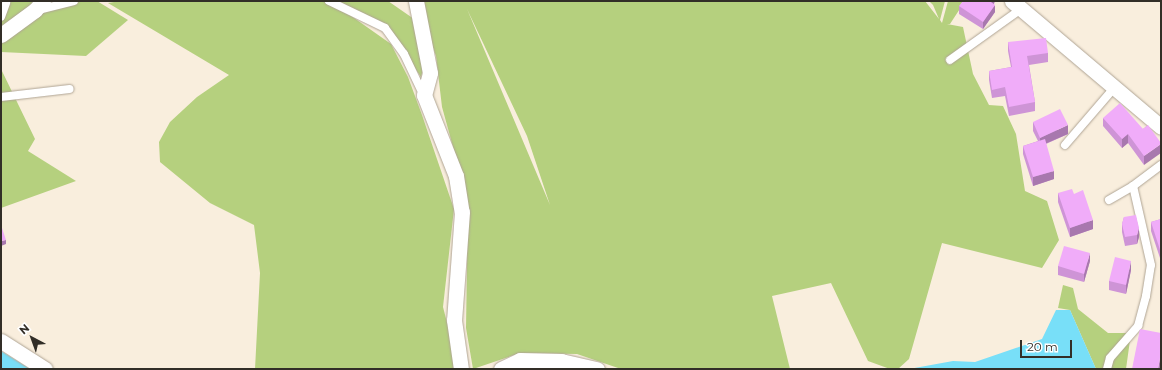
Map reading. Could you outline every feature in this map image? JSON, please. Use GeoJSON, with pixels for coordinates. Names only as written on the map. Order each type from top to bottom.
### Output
{"type":"FeatureCollection","features":[{"type":"Feature","properties":{"kind":"street"},"geometry":{"type":"LineString","coordinates":[[416,1],[430,73],[424,96],[456,176],[462,212],[454,320],[461,369]]}},
{"type":"Feature","properties":{"kind":"street"},"geometry":{"type":"LineString","coordinates":[[1016,5],[1161,127]]}},
{"type":"Feature","properties":{"kind":"street"},"geometry":{"type":"LineString","coordinates":[[1,35],[39,6]]}},
{"type":"Feature","properties":{"kind":"street"},"geometry":{"type":"LineString","coordinates":[[1,341],[45,369]]}},
{"type":"Feature","properties":{"kind":"street"},"geometry":{"type":"LineString","coordinates":[[501,369],[520,360],[561,361],[597,369]]}},
{"type":"Feature","properties":{"kind":"lane"},"geometry":{"type":"LineString","coordinates":[[39,6],[74,1]]}},
{"type":"Feature","properties":{"kind":"lane"},"geometry":{"type":"LineString","coordinates":[[329,1],[385,28],[404,54],[424,96]]}},
{"type":"Feature","properties":{"kind":"lane"},"geometry":{"type":"LineString","coordinates":[[1,17],[5,2]]}},
{"type":"Feature","properties":{"kind":"lane"},"geometry":{"type":"LineString","coordinates":[[950,60],[1016,5]]}},
{"type":"Feature","properties":{"kind":"lane"},"geometry":{"type":"LineString","coordinates":[[1065,144],[1114,88]]}},
{"type":"Feature","properties":{"kind":"lane"},"geometry":{"type":"LineString","coordinates":[[1,97],[70,90]]}},
{"type":"Feature","properties":{"kind":"lane"},"geometry":{"type":"LineString","coordinates":[[1109,200],[1133,186],[1161,165]]}},
{"type":"Feature","properties":{"kind":"lane"},"geometry":{"type":"LineString","coordinates":[[1107,369],[1110,358],[1138,326],[1146,296],[1151,265],[1133,186]]}},
{"type":"Feature","properties":{"kind":"green space"},"geometry":{"type":"Polygon","coordinates":[[[1,1],[97,1],[128,20],[86,56],[1,52],[1,1]]]}},
{"type":"Feature","properties":{"kind":"green space"},"geometry":{"type":"Polygon","coordinates":[[[120,1],[330,1],[391,44],[408,77],[454,209],[443,307],[459,369],[255,369],[260,273],[254,225],[210,203],[160,162],[159,142],[170,122],[197,97],[229,75],[108,3],[120,1]]]}},
{"type":"Feature","properties":{"kind":"green space"},"geometry":{"type":"Polygon","coordinates":[[[339,1],[388,1],[414,19],[423,69],[421,77],[385,28],[353,11],[339,1]]]}},
{"type":"Feature","properties":{"kind":"green space"},"geometry":{"type":"Polygon","coordinates":[[[416,1],[925,1],[939,19],[933,5],[929,1],[945,1],[940,20],[942,23],[948,1],[965,1],[950,24],[947,24],[963,27],[973,74],[989,105],[1003,106],[1016,134],[1025,191],[1047,201],[1059,240],[1042,268],[942,243],[909,359],[898,369],[890,369],[868,361],[831,283],[772,296],[790,369],[621,369],[577,354],[520,353],[473,369],[466,328],[468,201],[442,107],[436,56],[416,1]],[[467,9],[550,205],[527,136],[467,9]]]}},
{"type":"Feature","properties":{"kind":"green space"},"geometry":{"type":"Polygon","coordinates":[[[1,69],[35,139],[28,151],[76,181],[1,208],[1,69]]]}},
{"type":"Feature","properties":{"kind":"green space"},"geometry":{"type":"Polygon","coordinates":[[[1063,285],[1073,288],[1078,309],[1108,333],[1131,333],[1126,369],[1096,369],[1070,310],[1058,308],[1063,285]]]}},
{"type":"Feature","properties":{"kind":"water"},"geometry":{"type":"Polygon","coordinates":[[[1056,310],[1070,310],[1096,369],[909,369],[953,361],[975,362],[1042,339],[1056,310]]]}},
{"type":"Feature","properties":{"kind":"water"},"geometry":{"type":"Polygon","coordinates":[[[1,351],[30,369],[1,369],[1,351]]]}},
{"type":"Feature","properties":{"kind":"building"},"geometry":{"type":"Polygon","coordinates":[[[963,1],[991,1],[995,5],[983,22],[959,6],[963,1]]]}},
{"type":"Feature","properties":{"kind":"building"},"geometry":{"type":"Polygon","coordinates":[[[1046,38],[1048,53],[1027,56],[1035,102],[1009,107],[1005,87],[992,90],[989,71],[1012,67],[1008,42],[1046,38]]]}},
{"type":"Feature","properties":{"kind":"building"},"geometry":{"type":"Polygon","coordinates":[[[1120,103],[1143,129],[1148,125],[1161,143],[1144,156],[1128,134],[1122,139],[1103,118],[1120,103]]]}},
{"type":"Feature","properties":{"kind":"building"},"geometry":{"type":"Polygon","coordinates":[[[1060,109],[1068,125],[1040,138],[1033,122],[1060,109]]]}},
{"type":"Feature","properties":{"kind":"building"},"geometry":{"type":"Polygon","coordinates":[[[1045,139],[1054,171],[1033,177],[1023,146],[1045,139]]]}},
{"type":"Feature","properties":{"kind":"building"},"geometry":{"type":"Polygon","coordinates":[[[1072,189],[1074,194],[1083,190],[1093,220],[1070,228],[1058,193],[1072,189]]]}},
{"type":"Feature","properties":{"kind":"building"},"geometry":{"type":"Polygon","coordinates":[[[1136,215],[1139,228],[1137,235],[1125,237],[1122,224],[1124,217],[1136,215]]]}},
{"type":"Feature","properties":{"kind":"building"},"geometry":{"type":"Polygon","coordinates":[[[1161,219],[1161,253],[1151,222],[1161,219]]]}},
{"type":"Feature","properties":{"kind":"building"},"geometry":{"type":"Polygon","coordinates":[[[1,225],[6,240],[1,241],[1,225]]]}},
{"type":"Feature","properties":{"kind":"building"},"geometry":{"type":"Polygon","coordinates":[[[1064,246],[1090,253],[1084,274],[1058,266],[1064,246]]]}},
{"type":"Feature","properties":{"kind":"building"},"geometry":{"type":"Polygon","coordinates":[[[1115,257],[1131,261],[1126,285],[1109,281],[1115,257]]]}},
{"type":"Feature","properties":{"kind":"building"},"geometry":{"type":"Polygon","coordinates":[[[1140,329],[1161,333],[1161,353],[1158,369],[1132,369],[1140,329]]]}}]}
